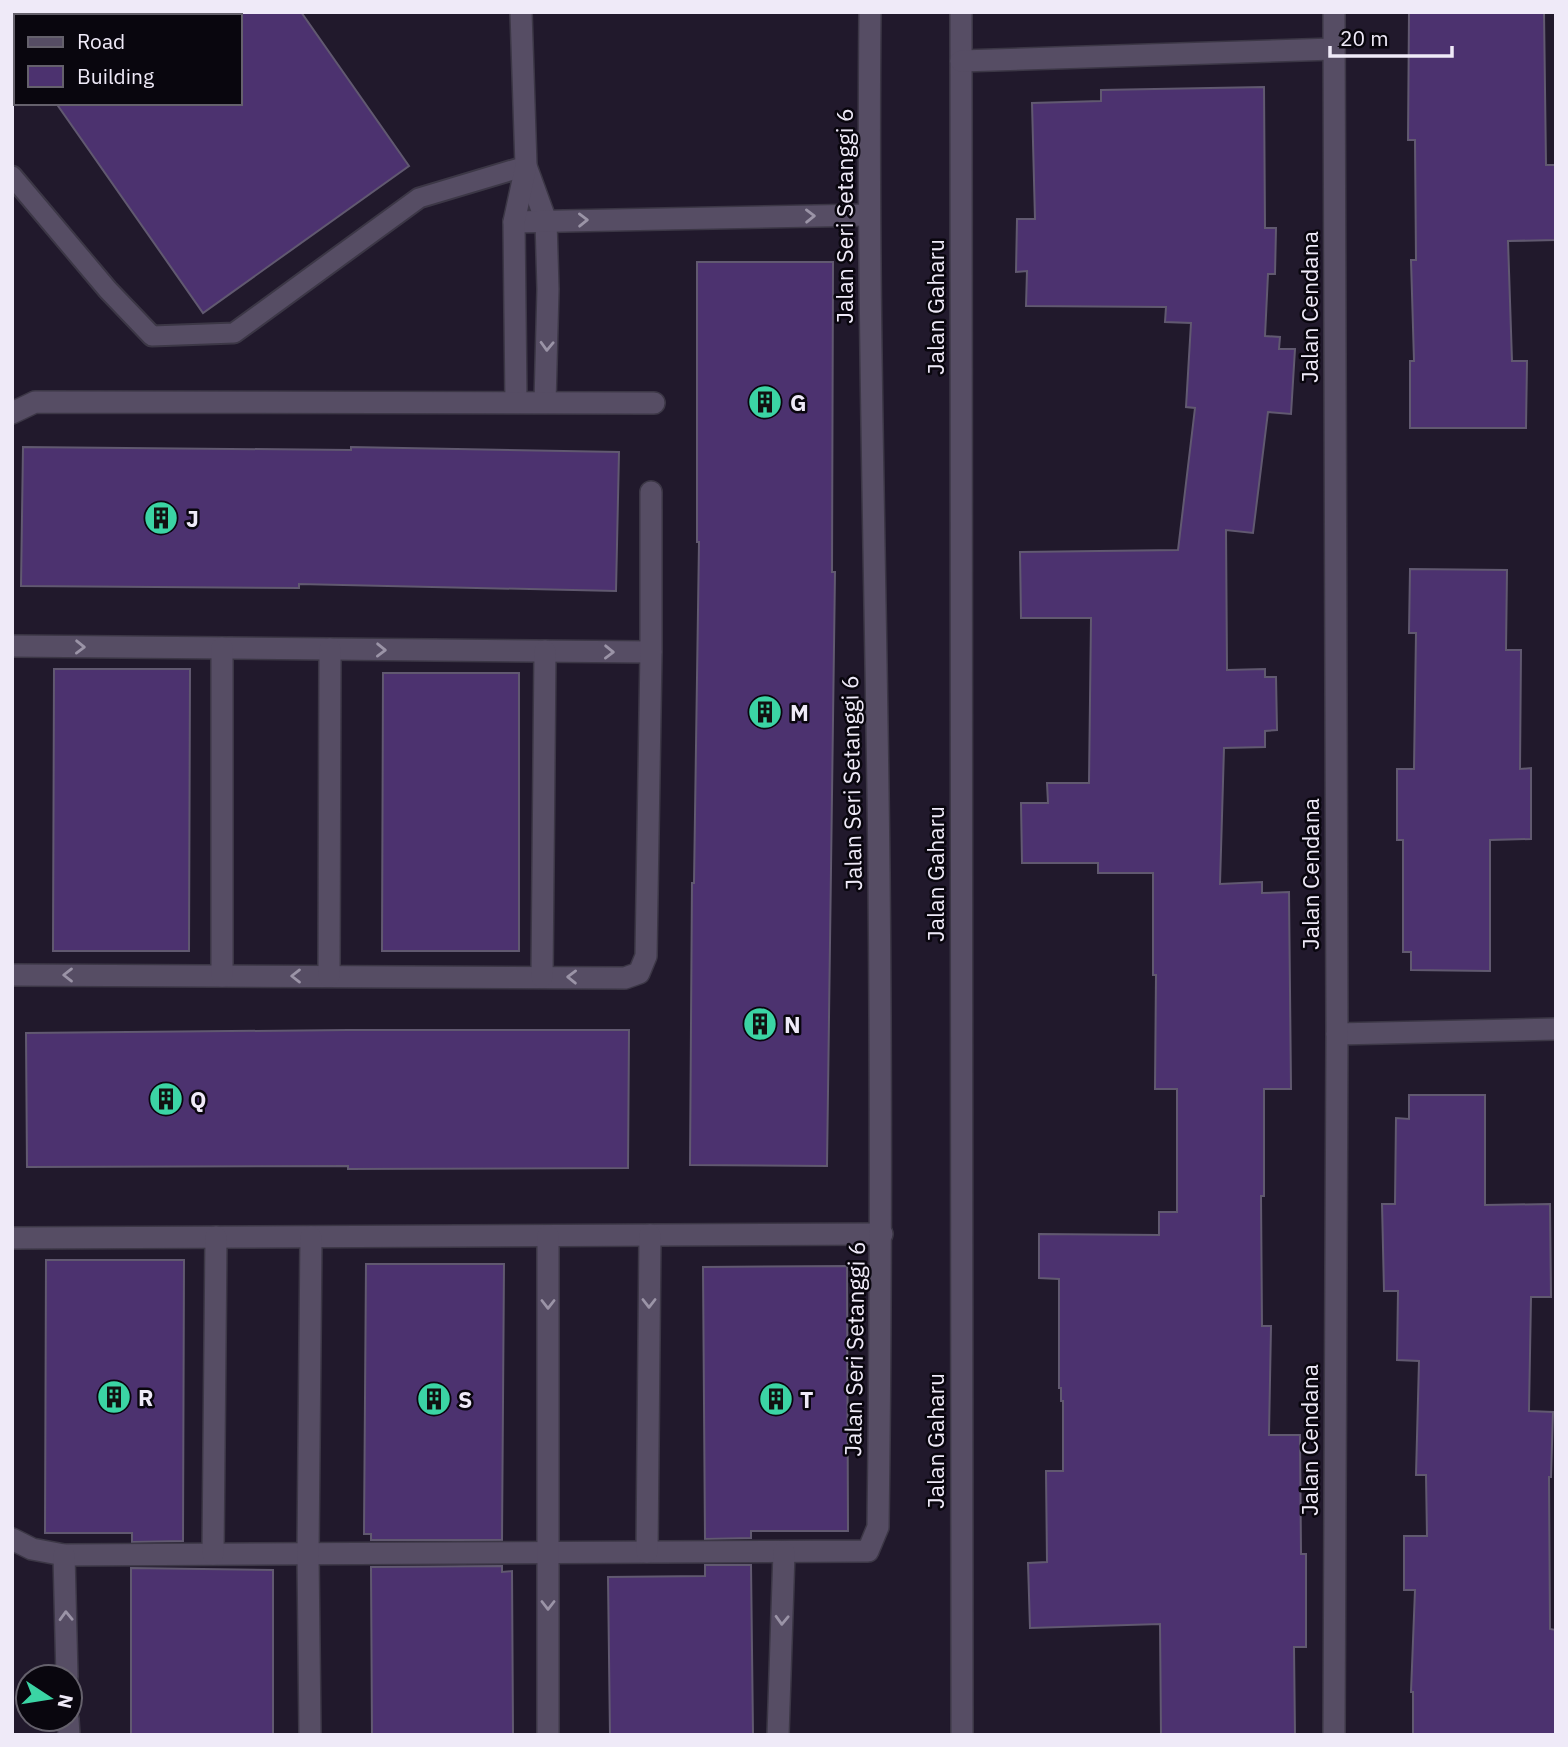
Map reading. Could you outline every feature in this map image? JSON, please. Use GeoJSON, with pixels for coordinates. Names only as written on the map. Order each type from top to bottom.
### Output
{"type":"FeatureCollection","features":[{"type":"Feature","properties":{"kind":"street"},"geometry":{"type":"LineString","coordinates":[[516,402],[514,222],[526,166],[521,12]]}},
{"type":"Feature","properties":{"kind":"street","name":"Jalan Seri Setanggi 6"},"geometry":{"type":"LineString","coordinates":[[785,1552],[868,1551],[878,1527],[882,1234],[868,215],[870,12]]}},
{"type":"Feature","properties":{"kind":"street","name":"Jalan Gaharu"},"geometry":{"type":"LineString","coordinates":[[961,12],[962,1735]]}},
{"type":"Feature","properties":{"kind":"street","name":"Jalan Cendana"},"geometry":{"type":"LineString","coordinates":[[1334,1735],[1337,1034],[1335,12]]}},
{"type":"Feature","properties":{"kind":"street"},"geometry":{"type":"LineString","coordinates":[[961,61],[1334,49]]}},
{"type":"Feature","properties":{"kind":"street"},"geometry":{"type":"LineString","coordinates":[[526,166],[546,221],[548,289],[545,402]]}},
{"type":"Feature","properties":{"kind":"street"},"geometry":{"type":"LineString","coordinates":[[514,222],[868,215]]}},
{"type":"Feature","properties":{"kind":"street"},"geometry":{"type":"LineString","coordinates":[[12,413],[35,402],[654,403]]}},
{"type":"Feature","properties":{"kind":"street"},"geometry":{"type":"LineString","coordinates":[[12,975],[625,978],[639,973],[646,956],[651,652],[650,492]]}},
{"type":"Feature","properties":{"kind":"street"},"geometry":{"type":"LineString","coordinates":[[12,646],[651,652]]}},
{"type":"Feature","properties":{"kind":"street"},"geometry":{"type":"LineString","coordinates":[[222,648],[222,976]]}},
{"type":"Feature","properties":{"kind":"street"},"geometry":{"type":"LineString","coordinates":[[329,976],[330,649]]}},
{"type":"Feature","properties":{"kind":"street"},"geometry":{"type":"LineString","coordinates":[[542,977],[545,651]]}},
{"type":"Feature","properties":{"kind":"street"},"geometry":{"type":"LineString","coordinates":[[1337,1034],[1556,1029]]}},
{"type":"Feature","properties":{"kind":"street"},"geometry":{"type":"LineString","coordinates":[[647,1552],[650,1234]]}},
{"type":"Feature","properties":{"kind":"street"},"geometry":{"type":"LineString","coordinates":[[12,1238],[882,1234]]}},
{"type":"Feature","properties":{"kind":"street"},"geometry":{"type":"LineString","coordinates":[[548,1236],[548,1735]]}},
{"type":"Feature","properties":{"kind":"street"},"geometry":{"type":"LineString","coordinates":[[213,1554],[216,1237]]}},
{"type":"Feature","properties":{"kind":"street"},"geometry":{"type":"LineString","coordinates":[[310,1735],[308,1554],[311,1237]]}},
{"type":"Feature","properties":{"kind":"street"},"geometry":{"type":"LineString","coordinates":[[12,1539],[32,1549],[64,1555],[785,1552],[778,1735]]}},
{"type":"Feature","properties":{"kind":"street"},"geometry":{"type":"LineString","coordinates":[[64,1555],[67,1663]]}},
{"type":"Feature","properties":{"kind":"lane"},"geometry":{"type":"LineString","coordinates":[[12,176],[108,290],[152,336],[234,333],[419,198],[526,166]]}},
{"type":"Feature","properties":{"kind":"building"},"geometry":{"type":"Polygon","coordinates":[[[301,12],[409,166],[203,313],[57,105],[242,105],[240,14],[301,12]]]}},
{"type":"Feature","properties":{"kind":"building"},"geometry":{"type":"Polygon","coordinates":[[[1409,12],[1544,12],[1546,165],[1556,165],[1556,240],[1508,241],[1512,361],[1527,361],[1526,428],[1410,428],[1410,361],[1414,361],[1411,260],[1416,260],[1415,140],[1408,140],[1409,12]]]}},
{"type":"Feature","properties":{"kind":"building"},"geometry":{"type":"Polygon","coordinates":[[[1264,87],[1265,228],[1276,228],[1275,274],[1268,274],[1265,336],[1280,337],[1279,349],[1295,349],[1291,414],[1268,412],[1253,533],[1226,530],[1227,670],[1265,669],[1265,677],[1276,677],[1277,730],[1265,731],[1265,747],[1224,748],[1220,884],[1262,882],[1262,893],[1289,892],[1291,1089],[1264,1089],[1262,1326],[1271,1326],[1269,1435],[1300,1435],[1301,1554],[1306,1554],[1306,1647],[1294,1647],[1295,1735],[1161,1735],[1160,1624],[1030,1628],[1028,1563],[1047,1562],[1046,1471],[1063,1471],[1063,1401],[1059,1388],[1059,1279],[1039,1278],[1039,1234],[1159,1235],[1159,1212],[1177,1212],[1177,1089],[1155,1089],[1153,873],[1098,873],[1098,863],[1022,863],[1021,803],[1048,803],[1047,783],[1089,783],[1091,618],[1021,618],[1020,552],[1178,550],[1195,408],[1186,407],[1191,323],[1165,322],[1166,307],[1026,306],[1027,271],[1016,272],[1017,219],[1035,219],[1032,103],[1101,101],[1101,90],[1264,87]]]}},
{"type":"Feature","properties":{"kind":"building"},"geometry":{"type":"Polygon","coordinates":[[[697,262],[833,262],[832,572],[835,572],[827,1166],[690,1165],[699,542],[697,262]]]}},
{"type":"Feature","properties":{"kind":"building"},"geometry":{"type":"Polygon","coordinates":[[[23,447],[351,450],[351,447],[619,452],[616,591],[299,584],[299,588],[21,586],[23,447]]]}},
{"type":"Feature","properties":{"kind":"building"},"geometry":{"type":"Polygon","coordinates":[[[1410,569],[1507,570],[1506,650],[1521,650],[1520,769],[1531,768],[1531,839],[1490,840],[1490,971],[1411,970],[1411,952],[1403,952],[1403,840],[1397,840],[1397,769],[1414,769],[1416,633],[1409,633],[1410,569]]]}},
{"type":"Feature","properties":{"kind":"building"},"geometry":{"type":"Polygon","coordinates":[[[54,669],[190,669],[189,951],[53,951],[54,669]]]}},
{"type":"Feature","properties":{"kind":"building"},"geometry":{"type":"Polygon","coordinates":[[[383,673],[519,673],[519,951],[382,951],[383,673]]]}},
{"type":"Feature","properties":{"kind":"building"},"geometry":{"type":"Polygon","coordinates":[[[629,1030],[628,1168],[27,1167],[26,1033],[629,1030]]]}},
{"type":"Feature","properties":{"kind":"building"},"geometry":{"type":"Polygon","coordinates":[[[1409,1095],[1485,1095],[1485,1205],[1550,1204],[1551,1297],[1531,1297],[1529,1411],[1553,1412],[1549,1477],[1550,1629],[1556,1630],[1555,1735],[1413,1735],[1411,1692],[1415,1590],[1404,1590],[1404,1536],[1427,1536],[1426,1475],[1416,1475],[1419,1361],[1397,1360],[1398,1291],[1384,1291],[1382,1204],[1395,1204],[1396,1118],[1409,1119],[1409,1095]]]}},
{"type":"Feature","properties":{"kind":"building","name":"R"},"geometry":{"type":"Polygon","coordinates":[[[46,1260],[184,1260],[183,1541],[132,1542],[132,1533],[45,1533],[46,1260]]]}},
{"type":"Feature","properties":{"kind":"building","name":"S"},"geometry":{"type":"Polygon","coordinates":[[[366,1264],[504,1264],[502,1540],[371,1540],[371,1534],[364,1534],[366,1264]]]}},
{"type":"Feature","properties":{"kind":"building","name":"T"},"geometry":{"type":"Polygon","coordinates":[[[847,1266],[848,1531],[751,1531],[751,1538],[705,1539],[703,1267],[847,1266]]]}},
{"type":"Feature","properties":{"kind":"building"},"geometry":{"type":"Polygon","coordinates":[[[705,1565],[751,1565],[753,1735],[610,1735],[608,1577],[705,1576],[705,1565]]]}},
{"type":"Feature","properties":{"kind":"building"},"geometry":{"type":"Polygon","coordinates":[[[502,1566],[502,1572],[512,1571],[513,1735],[372,1735],[371,1567],[502,1566]]]}},
{"type":"Feature","properties":{"kind":"building"},"geometry":{"type":"Polygon","coordinates":[[[131,1568],[273,1570],[273,1735],[131,1735],[131,1568]]]}},
{"type":"Feature","properties":{"kind":"place","name":"G"},"geometry":{"type":"Point","coordinates":[765,402]}},
{"type":"Feature","properties":{"kind":"place","name":"J"},"geometry":{"type":"Point","coordinates":[161,518]}},
{"type":"Feature","properties":{"kind":"place","name":"M"},"geometry":{"type":"Point","coordinates":[765,712]}},
{"type":"Feature","properties":{"kind":"place","name":"N"},"geometry":{"type":"Point","coordinates":[760,1024]}},
{"type":"Feature","properties":{"kind":"place","name":"Q"},"geometry":{"type":"Point","coordinates":[166,1099]}},
{"type":"Feature","properties":{"kind":"place","name":"R"},"geometry":{"type":"Point","coordinates":[114,1397]}},
{"type":"Feature","properties":{"kind":"place","name":"S"},"geometry":{"type":"Point","coordinates":[434,1399]}},
{"type":"Feature","properties":{"kind":"place","name":"T"},"geometry":{"type":"Point","coordinates":[776,1399]}}]}
